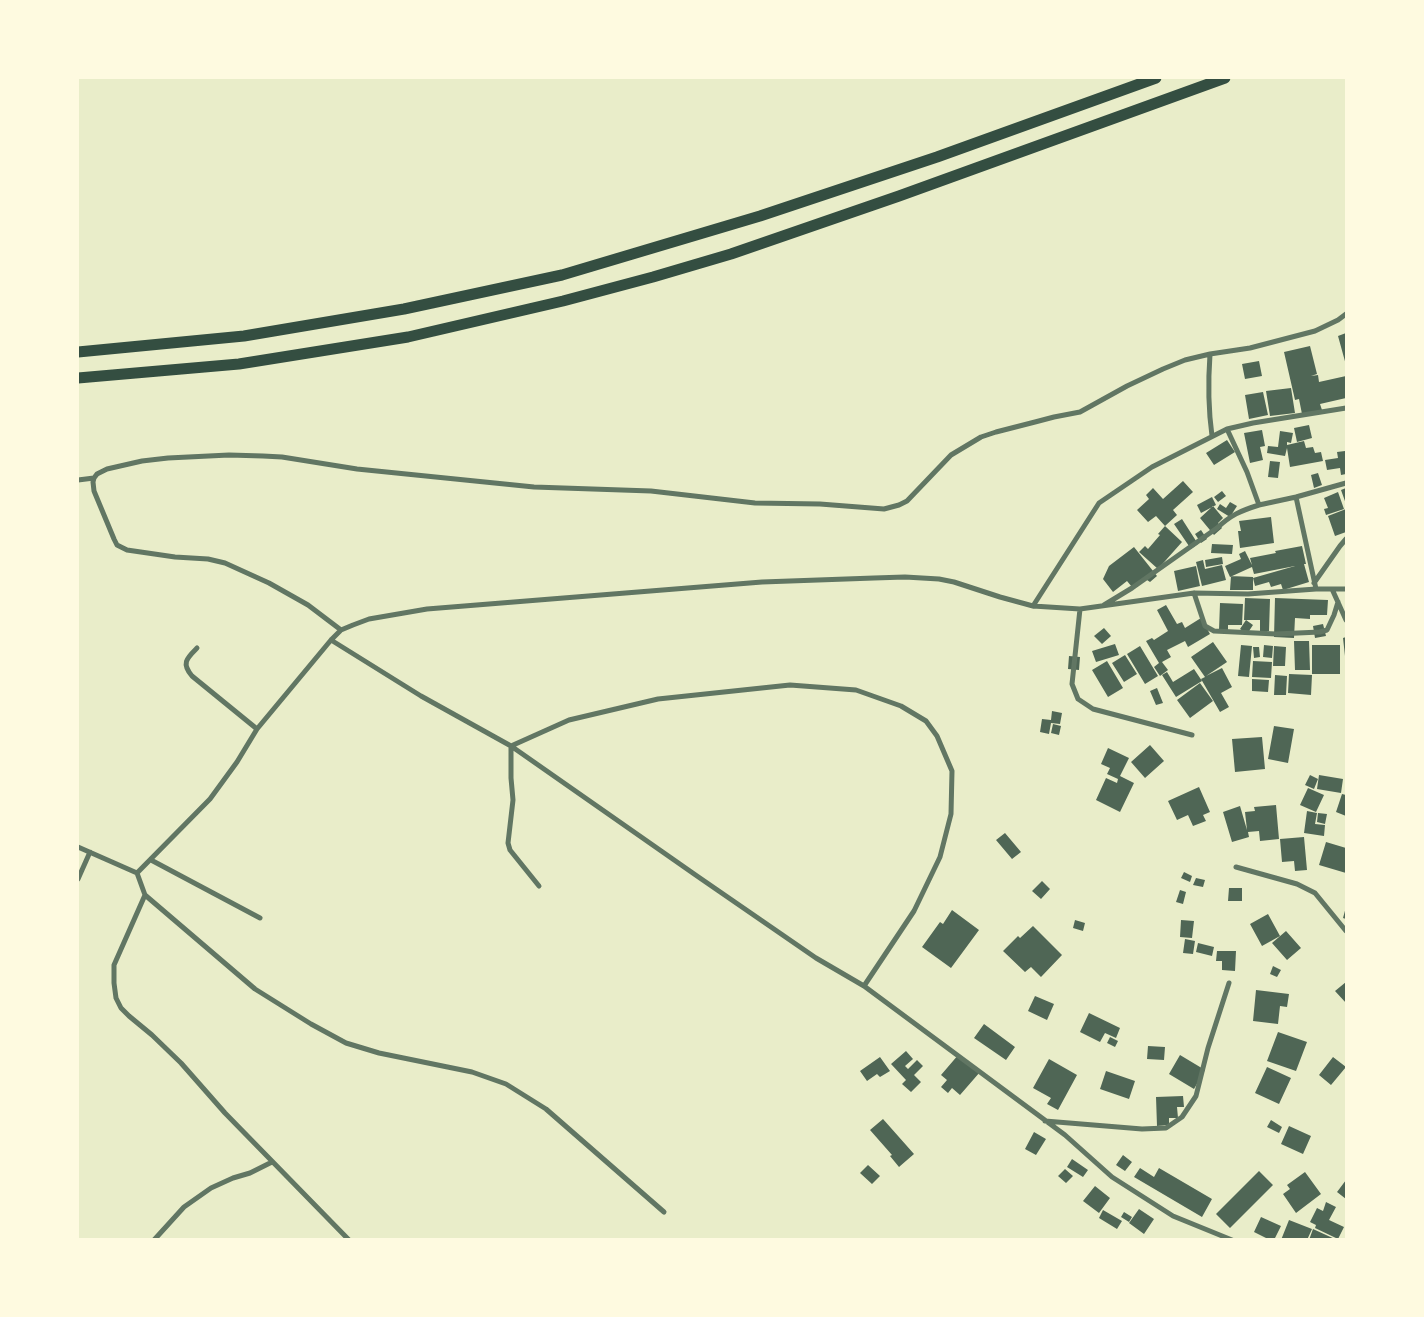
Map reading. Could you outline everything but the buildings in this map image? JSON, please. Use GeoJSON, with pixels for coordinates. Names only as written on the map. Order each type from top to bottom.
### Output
{"type":"FeatureCollection","features":[{"type":"Feature","properties":{"kind":"highway"},"geometry":{"type":"LineString","coordinates":[[78,352],[244,336],[404,309],[562,275],[760,216],[974,144],[1156,78]]}},
{"type":"Feature","properties":{"kind":"highway"},"geometry":{"type":"LineString","coordinates":[[78,378],[239,364],[408,337],[563,301],[731,254],[1225,78]]}},
{"type":"Feature","properties":{"kind":"street"},"geometry":{"type":"LineString","coordinates":[[342,630],[308,605],[269,583],[225,562],[127,550],[117,545],[94,491],[92,482],[94,478],[107,469],[142,461],[229,455],[263,456],[282,457],[357,469],[534,487],[650,491],[755,503],[820,504],[884,509],[906,502],[951,455],[981,437],[1054,417],[1080,412],[1127,386],[1185,360],[1250,348],[1315,332],[1346,314]]}},
{"type":"Feature","properties":{"kind":"street"},"geometry":{"type":"LineString","coordinates":[[1210,354],[1208,394],[1212,436]]}},
{"type":"Feature","properties":{"kind":"street"},"geometry":{"type":"LineString","coordinates":[[1033,606],[1099,503],[1152,467],[1227,429],[1346,408]]}},
{"type":"Feature","properties":{"kind":"street"},"geometry":{"type":"LineString","coordinates":[[1227,429],[1247,472],[1259,505]]}},
{"type":"Feature","properties":{"kind":"street"},"geometry":{"type":"LineString","coordinates":[[78,480],[94,478]]}},
{"type":"Feature","properties":{"kind":"street"},"geometry":{"type":"LineString","coordinates":[[1102,606],[1132,588],[1217,528],[1229,517],[1259,505],[1346,483]]}},
{"type":"Feature","properties":{"kind":"street"},"geometry":{"type":"LineString","coordinates":[[1296,497],[1315,586]]}},
{"type":"Feature","properties":{"kind":"street"},"geometry":{"type":"LineString","coordinates":[[1315,586],[1346,539]]}},
{"type":"Feature","properties":{"kind":"street"},"geometry":{"type":"LineString","coordinates":[[137,873],[210,799],[237,762],[257,729],[331,640],[342,630],[369,620],[427,610],[762,582],[905,577],[947,580],[1000,598],[1033,606],[1080,609],[1194,593],[1248,594],[1315,586],[1346,589]]}},
{"type":"Feature","properties":{"kind":"street"},"geometry":{"type":"LineString","coordinates":[[1332,589],[1346,620]]}},
{"type":"Feature","properties":{"kind":"street"},"geometry":{"type":"LineString","coordinates":[[1194,593],[1205,626],[1214,632],[1276,634],[1325,631],[1328,629],[1338,602]]}},
{"type":"Feature","properties":{"kind":"street"},"geometry":{"type":"LineString","coordinates":[[1080,609],[1072,684],[1078,699],[1093,709],[1192,735]]}},
{"type":"Feature","properties":{"kind":"street"},"geometry":{"type":"LineString","coordinates":[[331,640],[421,696],[511,746],[800,947],[864,986],[1064,1135],[1112,1177],[1173,1216],[1232,1240]]}},
{"type":"Feature","properties":{"kind":"street"},"geometry":{"type":"LineString","coordinates":[[197,648],[188,657],[186,665],[192,676],[257,729]]}},
{"type":"Feature","properties":{"kind":"street"},"geometry":{"type":"LineString","coordinates":[[511,746],[569,720],[658,699],[790,685],[856,690],[901,706],[926,721],[937,736],[952,771],[951,814],[940,857],[914,911],[864,986]]}},
{"type":"Feature","properties":{"kind":"street"},"geometry":{"type":"LineString","coordinates":[[511,746],[513,800],[508,843],[510,850],[538,886]]}},
{"type":"Feature","properties":{"kind":"street"},"geometry":{"type":"LineString","coordinates":[[78,847],[137,873],[145,895],[255,989],[311,1024],[346,1043],[379,1053],[472,1072],[506,1084],[546,1110],[664,1212]]}},
{"type":"Feature","properties":{"kind":"street"},"geometry":{"type":"LineString","coordinates":[[78,879],[90,852]]}},
{"type":"Feature","properties":{"kind":"street"},"geometry":{"type":"LineString","coordinates":[[151,860],[260,918]]}},
{"type":"Feature","properties":{"kind":"street"},"geometry":{"type":"LineString","coordinates":[[1236,867],[1296,884],[1315,893],[1346,931]]}},
{"type":"Feature","properties":{"kind":"street"},"geometry":{"type":"LineString","coordinates":[[145,895],[114,966],[116,998],[121,1008],[181,1062],[225,1113],[349,1240]]}},
{"type":"Feature","properties":{"kind":"street"},"geometry":{"type":"LineString","coordinates":[[1045,1121],[1142,1129],[1166,1128],[1182,1117],[1196,1096],[1208,1048],[1229,983]]}},
{"type":"Feature","properties":{"kind":"street"},"geometry":{"type":"LineString","coordinates":[[154,1240],[184,1207],[211,1188],[272,1162]]}}]}
